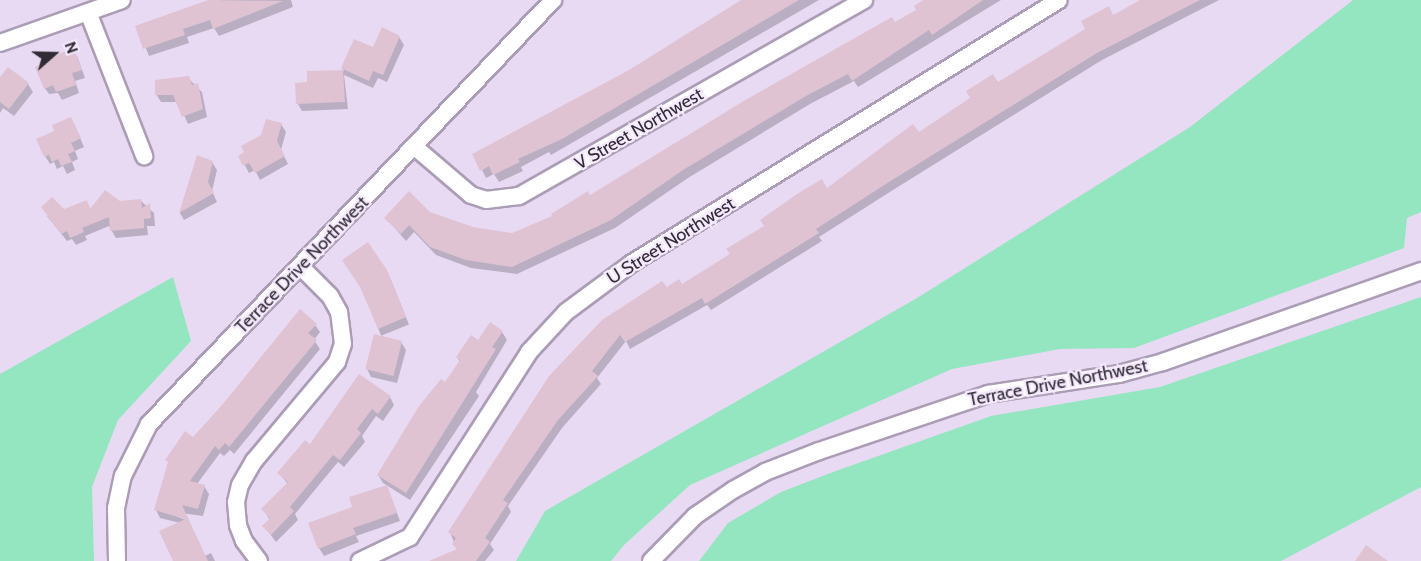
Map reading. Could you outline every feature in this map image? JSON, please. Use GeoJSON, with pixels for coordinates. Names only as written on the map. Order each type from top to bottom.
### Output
{"type":"FeatureCollection","features":[{"type":"Feature","properties":{"kind":"street"},"geometry":{"type":"LineString","coordinates":[[0,44],[122,0]]}},
{"type":"Feature","properties":{"kind":"street","name":"Terrace Drive Northwest"},"geometry":{"type":"LineString","coordinates":[[117,561],[116,508],[123,476],[149,424],[416,148],[553,0]]}},
{"type":"Feature","properties":{"kind":"street","name":"V Street Northwest"},"geometry":{"type":"LineString","coordinates":[[416,148],[471,195],[486,200],[519,196],[864,0]]}},
{"type":"Feature","properties":{"kind":"street","name":"U Street Northwest"},"geometry":{"type":"LineString","coordinates":[[360,561],[410,537],[529,352],[574,306],[632,263],[1059,0]]}},
{"type":"Feature","properties":{"kind":"street"},"geometry":{"type":"LineString","coordinates":[[88,12],[144,156]]}},
{"type":"Feature","properties":{"kind":"street"},"geometry":{"type":"LineString","coordinates":[[259,561],[244,541],[238,525],[236,502],[240,485],[254,461],[337,362],[343,344],[339,312],[330,296],[301,267]]}},
{"type":"Feature","properties":{"kind":"street","name":"Terrace Drive Northwest"},"geometry":{"type":"LineString","coordinates":[[651,561],[695,516],[733,489],[808,456],[988,393],[1119,374],[1163,362],[1421,271]]}},
{"type":"Feature","properties":{"kind":"green space"},"geometry":{"type":"Polygon","coordinates":[[[1353,0],[1421,0],[1421,212],[1407,218],[1404,248],[1134,348],[1060,349],[952,369],[690,485],[624,545],[611,561],[516,561],[545,511],[917,298],[1190,127],[1353,0]]]}},
{"type":"Feature","properties":{"kind":"green space"},"geometry":{"type":"Polygon","coordinates":[[[173,277],[191,341],[118,420],[92,487],[94,561],[0,561],[0,374],[173,277]]]}},
{"type":"Feature","properties":{"kind":"green space"},"geometry":{"type":"Polygon","coordinates":[[[1421,297],[1421,487],[1281,561],[699,561],[728,523],[781,492],[833,472],[991,416],[1160,387],[1421,297]]]}},
{"type":"Feature","properties":{"kind":"building"},"geometry":{"type":"Polygon","coordinates":[[[208,0],[283,1],[213,29],[210,20],[183,29],[185,35],[143,49],[135,26],[208,0]]]}},
{"type":"Feature","properties":{"kind":"building"},"geometry":{"type":"Polygon","coordinates":[[[741,0],[799,0],[562,139],[518,159],[520,162],[493,175],[489,166],[480,171],[472,154],[629,70],[741,0]]]}},
{"type":"Feature","properties":{"kind":"building"},"geometry":{"type":"Polygon","coordinates":[[[923,0],[983,0],[932,35],[929,30],[852,81],[848,74],[806,96],[683,170],[611,220],[512,267],[466,260],[430,247],[409,225],[401,234],[384,218],[409,191],[430,212],[473,227],[512,233],[552,216],[551,214],[588,191],[590,195],[747,99],[892,17],[895,22],[916,10],[914,6],[923,0]]]}},
{"type":"Feature","properties":{"kind":"building"},"geometry":{"type":"Polygon","coordinates":[[[1140,0],[1200,0],[1097,53],[889,182],[816,229],[819,233],[705,304],[702,298],[625,342],[620,335],[592,371],[598,376],[558,420],[503,500],[508,503],[485,538],[490,542],[476,561],[429,561],[457,549],[452,544],[456,538],[448,532],[549,376],[602,320],[662,281],[667,287],[679,279],[682,284],[730,254],[726,249],[764,226],[760,220],[800,192],[822,179],[827,188],[913,124],[919,132],[970,98],[966,91],[993,74],[998,82],[1085,29],[1081,21],[1109,6],[1113,15],[1140,0]]]}},
{"type":"Feature","properties":{"kind":"building"},"geometry":{"type":"Polygon","coordinates":[[[382,27],[400,36],[383,75],[373,71],[369,81],[341,68],[354,39],[373,47],[382,27]]]}},
{"type":"Feature","properties":{"kind":"building"},"geometry":{"type":"Polygon","coordinates":[[[73,47],[82,70],[72,73],[76,85],[56,92],[53,85],[44,89],[35,67],[73,47]]]}},
{"type":"Feature","properties":{"kind":"building"},"geometry":{"type":"Polygon","coordinates":[[[8,67],[29,83],[9,109],[0,102],[0,77],[8,67]]]}},
{"type":"Feature","properties":{"kind":"building"},"geometry":{"type":"Polygon","coordinates":[[[343,70],[345,102],[296,104],[295,83],[307,82],[307,71],[343,70]]]}},
{"type":"Feature","properties":{"kind":"building"},"geometry":{"type":"Polygon","coordinates":[[[189,76],[192,85],[198,83],[203,109],[182,117],[173,95],[155,95],[155,80],[189,76]]]}},
{"type":"Feature","properties":{"kind":"building"},"geometry":{"type":"Polygon","coordinates":[[[71,117],[81,138],[71,143],[75,151],[68,154],[72,162],[61,166],[58,159],[52,162],[49,155],[44,157],[36,139],[54,131],[52,125],[71,117]]]}},
{"type":"Feature","properties":{"kind":"building"},"geometry":{"type":"Polygon","coordinates":[[[266,119],[282,123],[277,141],[285,156],[255,173],[249,163],[243,166],[238,156],[244,152],[241,146],[261,135],[266,119]]]}},
{"type":"Feature","properties":{"kind":"building"},"geometry":{"type":"Polygon","coordinates":[[[197,155],[213,161],[208,182],[214,193],[179,213],[197,155]]]}},
{"type":"Feature","properties":{"kind":"building"},"geometry":{"type":"Polygon","coordinates":[[[105,190],[120,201],[141,199],[142,208],[150,203],[151,218],[144,219],[144,228],[110,231],[109,217],[82,228],[84,232],[70,238],[67,231],[61,234],[41,207],[52,197],[64,209],[87,200],[90,209],[105,190]]]}},
{"type":"Feature","properties":{"kind":"building"},"geometry":{"type":"Polygon","coordinates":[[[368,242],[387,270],[406,317],[378,329],[360,287],[342,260],[368,242]]]}},
{"type":"Feature","properties":{"kind":"building"},"geometry":{"type":"Polygon","coordinates":[[[300,309],[317,324],[308,333],[317,340],[229,447],[225,443],[219,450],[215,446],[190,481],[205,485],[198,509],[182,505],[208,561],[173,561],[159,531],[186,519],[154,510],[168,462],[165,460],[185,431],[193,437],[222,405],[300,309]]]}},
{"type":"Feature","properties":{"kind":"building"},"geometry":{"type":"Polygon","coordinates":[[[490,322],[503,331],[492,347],[496,349],[406,493],[377,475],[419,406],[441,379],[445,382],[460,360],[456,357],[471,335],[478,340],[490,322]]]}},
{"type":"Feature","properties":{"kind":"building"},"geometry":{"type":"Polygon","coordinates":[[[374,334],[402,341],[393,376],[365,369],[374,334]]]}},
{"type":"Feature","properties":{"kind":"building"},"geometry":{"type":"Polygon","coordinates":[[[359,374],[391,396],[378,414],[372,409],[357,429],[361,433],[340,460],[333,455],[290,507],[294,511],[271,535],[262,526],[270,518],[261,509],[288,482],[277,473],[305,440],[310,444],[359,374]]]}},
{"type":"Feature","properties":{"kind":"building"},"geometry":{"type":"Polygon","coordinates":[[[387,485],[397,513],[353,528],[356,534],[318,549],[308,523],[352,507],[349,497],[387,485]]]}},
{"type":"Feature","properties":{"kind":"building"},"geometry":{"type":"Polygon","coordinates":[[[1366,545],[1388,561],[1355,561],[1366,545]]]}}]}
